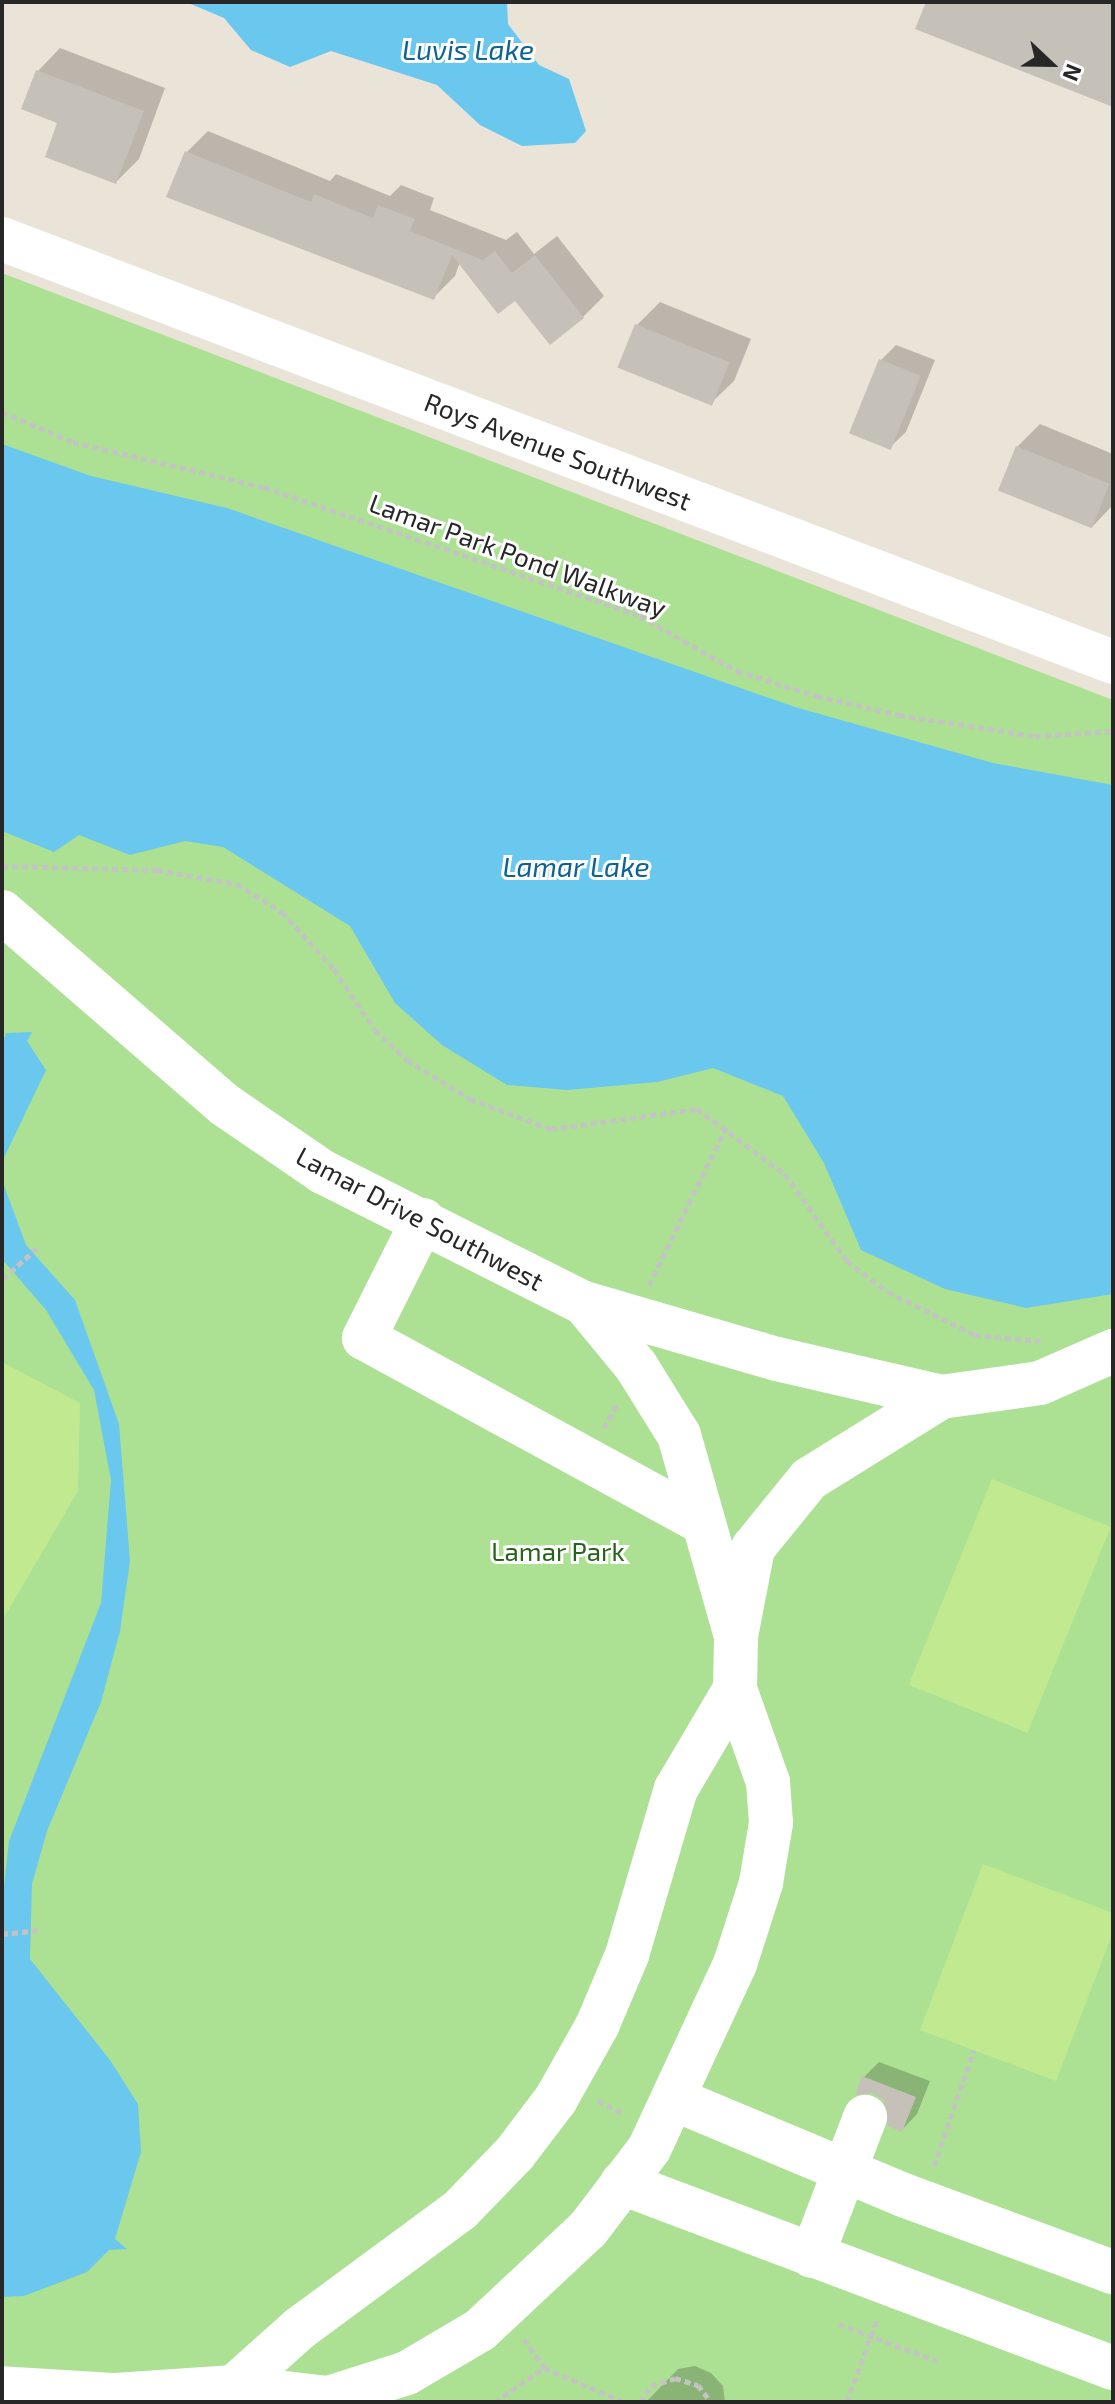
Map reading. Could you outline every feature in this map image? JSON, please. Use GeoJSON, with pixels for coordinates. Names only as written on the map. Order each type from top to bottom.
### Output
{"type":"FeatureCollection","features":[{"type":"Feature","properties":{"kind":"street","name":"Roys Avenue Southwest"},"geometry":{"type":"LineString","coordinates":[[2,239],[1113,662]]}},
{"type":"Feature","properties":{"kind":"street","name":"Lamar Drive Southwest"},"geometry":{"type":"LineString","coordinates":[[2,912],[225,1105],[323,1172],[584,1303],[777,1359],[941,1397],[1040,1383],[1113,1351]]}},
{"type":"Feature","properties":{"kind":"street"},"geometry":{"type":"LineString","coordinates":[[423,1220],[364,1338],[700,1521]]}},
{"type":"Feature","properties":{"kind":"street","name":"Lamar Drive Southwest"},"geometry":{"type":"LineString","coordinates":[[16,2393],[112,2395],[234,2387],[328,2398],[407,2373],[480,2330],[588,2229],[666,2114],[735,1964],[761,1883],[771,1823],[768,1782],[735,1689],[736,1637],[700,1521],[679,1435],[636,1366],[584,1303]]}},
{"type":"Feature","properties":{"kind":"street"},"geometry":{"type":"LineString","coordinates":[[736,1637],[753,1548],[809,1479],[941,1397]]}},
{"type":"Feature","properties":{"kind":"street"},"geometry":{"type":"LineString","coordinates":[[234,2387],[300,2328],[460,2210],[515,2153],[563,2085],[597,2026],[627,1955],[676,1789],[735,1689]]}},
{"type":"Feature","properties":{"kind":"street"},"geometry":{"type":"LineString","coordinates":[[666,2114],[843,2171],[1113,2272]]}},
{"type":"Feature","properties":{"kind":"street"},"geometry":{"type":"LineString","coordinates":[[812,2256],[865,2117]]}},
{"type":"Feature","properties":{"kind":"street"},"geometry":{"type":"LineString","coordinates":[[622,2183],[890,2287],[1113,2368]]}},
{"type":"Feature","properties":{"kind":"path","name":"Lamar Park Pond Walkway"},"geometry":{"type":"LineString","coordinates":[[2,412],[73,442],[264,487],[640,616],[737,671],[817,696],[899,715],[1035,736],[1113,731]]}},
{"type":"Feature","properties":{"kind":"path"},"geometry":{"type":"LineString","coordinates":[[2,866],[157,870],[237,884],[282,912],[334,969],[375,1030],[407,1060],[470,1099],[551,1129],[697,1109],[785,1174],[809,1200],[847,1261],[888,1292],[975,1335],[1056,1343]]}},
{"type":"Feature","properties":{"kind":"path"},"geometry":{"type":"LineString","coordinates":[[3,1279],[39,1246]]}},
{"type":"Feature","properties":{"kind":"path"},"geometry":{"type":"LineString","coordinates":[[2,1934],[41,1930]]}},
{"type":"Feature","properties":{"kind":"path"},"geometry":{"type":"LineString","coordinates":[[922,2202],[974,2050]]}},
{"type":"Feature","properties":{"kind":"path"},"geometry":{"type":"LineString","coordinates":[[563,2085],[666,2114]]}},
{"type":"Feature","properties":{"kind":"path"},"geometry":{"type":"LineString","coordinates":[[847,2402],[890,2287]]}},
{"type":"Feature","properties":{"kind":"path"},"geometry":{"type":"LineString","coordinates":[[839,2324],[937,2361]]}},
{"type":"Feature","properties":{"kind":"path"},"geometry":{"type":"LineString","coordinates":[[495,2402],[544,2368],[624,2402]]}},
{"type":"Feature","properties":{"kind":"path"},"geometry":{"type":"LineString","coordinates":[[640,2402],[651,2386],[675,2378],[698,2385],[711,2402]]}},
{"type":"Feature","properties":{"kind":"green space","name":"Lamar Park"},"geometry":{"type":"Polygon","coordinates":[[[2,273],[1113,700],[1113,2402],[2,2402],[2,273]]]}},
{"type":"Feature","properties":{"kind":"green space"},"geometry":{"type":"Polygon","coordinates":[[[2,1362],[80,1403],[78,1491],[2,1621],[2,1362]]]}},
{"type":"Feature","properties":{"kind":"green space"},"geometry":{"type":"Polygon","coordinates":[[[992,1479],[1111,1527],[1028,1733],[909,1685],[992,1479]]]}},
{"type":"Feature","properties":{"kind":"green space"},"geometry":{"type":"Polygon","coordinates":[[[983,1864],[1113,1913],[1113,1932],[1056,2081],[920,2030],[983,1864]]]}},
{"type":"Feature","properties":{"kind":"water","name":"Luvis Lake"},"geometry":{"type":"Polygon","coordinates":[[[186,2],[507,2],[508,24],[539,65],[569,79],[586,131],[575,143],[522,146],[480,125],[437,85],[331,51],[290,67],[251,50],[224,18],[186,2]]]}},
{"type":"Feature","properties":{"kind":"water","name":"Lamar Lake"},"geometry":{"type":"Polygon","coordinates":[[[2,444],[91,476],[227,508],[795,707],[993,763],[1113,785],[1113,1294],[1026,1308],[945,1289],[861,1250],[824,1163],[783,1096],[713,1068],[657,1082],[567,1090],[507,1085],[442,1045],[395,1003],[350,926],[223,847],[185,841],[130,855],[79,835],[54,852],[2,831],[2,444]]]}},
{"type":"Feature","properties":{"kind":"water"},"geometry":{"type":"Polygon","coordinates":[[[32,1032],[27,1041],[46,1070],[2,1162],[2,1046],[6,1033],[32,1032]]]}},
{"type":"Feature","properties":{"kind":"water"},"geometry":{"type":"Polygon","coordinates":[[[2,1180],[26,1245],[75,1300],[119,1424],[130,1561],[120,1631],[101,1702],[47,1831],[32,1884],[30,1959],[110,2060],[138,2104],[141,2152],[115,2239],[127,2249],[109,2250],[87,2272],[24,2296],[2,2297],[2,1906],[9,1841],[101,1603],[111,1480],[94,1390],[46,1310],[2,1259],[2,1180]]]}},
{"type":"Feature","properties":{"kind":"building"},"geometry":{"type":"Polygon","coordinates":[[[926,2],[1113,2],[1113,107],[915,29],[926,2]]]}},
{"type":"Feature","properties":{"kind":"building"},"geometry":{"type":"Polygon","coordinates":[[[36,70],[144,111],[116,184],[45,157],[57,123],[21,109],[36,70]]]}},
{"type":"Feature","properties":{"kind":"building"},"geometry":{"type":"Polygon","coordinates":[[[185,151],[311,202],[314,194],[373,218],[378,205],[415,219],[410,231],[483,260],[495,251],[512,273],[535,255],[584,318],[550,345],[515,301],[498,314],[452,255],[434,300],[166,197],[185,151]]]}},
{"type":"Feature","properties":{"kind":"building"},"geometry":{"type":"Polygon","coordinates":[[[635,324],[730,362],[712,406],[617,368],[635,324]]]}},
{"type":"Feature","properties":{"kind":"building"},"geometry":{"type":"Polygon","coordinates":[[[879,359],[921,376],[891,450],[849,433],[879,359]]]}},
{"type":"Feature","properties":{"kind":"building"},"geometry":{"type":"Polygon","coordinates":[[[1016,446],[1110,484],[1092,528],[998,491],[1016,446]]]}},
{"type":"Feature","properties":{"kind":"building"},"geometry":{"type":"Polygon","coordinates":[[[862,2076],[916,2097],[902,2132],[888,2126],[884,2101],[873,2093],[855,2095],[862,2076]]]}}]}
